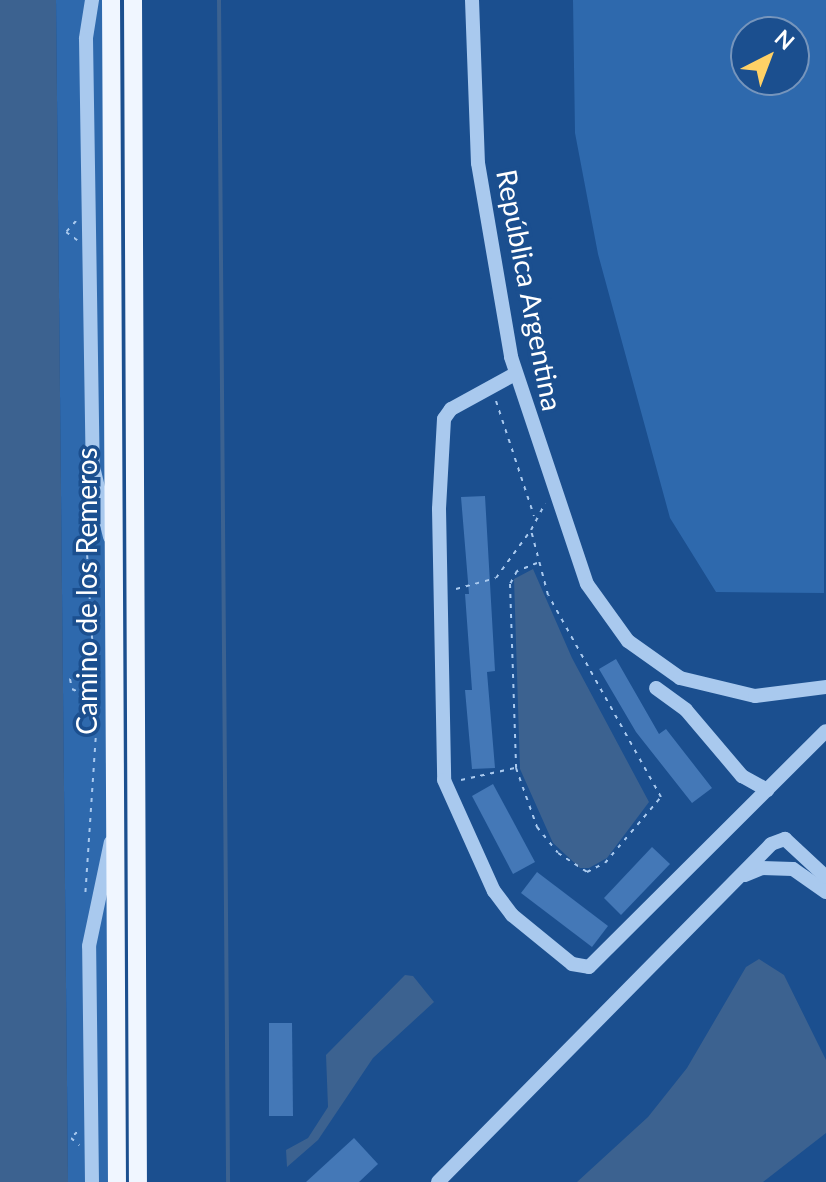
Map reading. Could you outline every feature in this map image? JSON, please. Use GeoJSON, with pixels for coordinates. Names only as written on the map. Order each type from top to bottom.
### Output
{"type":"FeatureCollection","features":[{"type":"Feature","properties":{"kind":"main road","name":"Camino de los Remeros"},"geometry":{"type":"LineString","coordinates":[[111,0],[117,1182]]}},
{"type":"Feature","properties":{"kind":"main road","name":"Camino de los Remeros"},"geometry":{"type":"LineString","coordinates":[[133,0],[138,1182]]}},
{"type":"Feature","properties":{"kind":"street"},"geometry":{"type":"LineString","coordinates":[[92,0],[86,39],[93,467],[114,548]]}},
{"type":"Feature","properties":{"kind":"street","name":"República Argentina"},"geometry":{"type":"LineString","coordinates":[[472,0],[478,163],[515,374],[587,584],[617,629],[657,665],[705,687],[755,696],[826,687]]}},
{"type":"Feature","properties":{"kind":"street"},"geometry":{"type":"LineString","coordinates":[[515,374],[451,409],[440,431],[439,593],[444,780],[494,891],[512,915],[572,964],[589,967],[826,731]]}},
{"type":"Feature","properties":{"kind":"street"},"geometry":{"type":"LineString","coordinates":[[656,688],[686,710],[736,771],[767,790]]}},
{"type":"Feature","properties":{"kind":"street"},"geometry":{"type":"LineString","coordinates":[[92,1182],[90,930],[115,822]]}},
{"type":"Feature","properties":{"kind":"street"},"geometry":{"type":"LineString","coordinates":[[438,1182],[771,844],[785,839],[826,877]]}},
{"type":"Feature","properties":{"kind":"street"},"geometry":{"type":"LineString","coordinates":[[737,880],[762,868],[784,868],[826,892]]}},
{"type":"Feature","properties":{"kind":"path"},"geometry":{"type":"LineString","coordinates":[[78,240],[66,232],[78,220],[78,240],[78,254]]}},
{"type":"Feature","properties":{"kind":"path"},"geometry":{"type":"LineString","coordinates":[[490,385],[535,517]]}},
{"type":"Feature","properties":{"kind":"path"},"geometry":{"type":"LineString","coordinates":[[82,472],[97,700],[84,906]]}},
{"type":"Feature","properties":{"kind":"path"},"geometry":{"type":"LineString","coordinates":[[439,593],[496,578],[531,530],[535,517],[556,497]]}},
{"type":"Feature","properties":{"kind":"path"},"geometry":{"type":"LineString","coordinates":[[531,530],[537,563],[592,679],[661,797],[605,863],[577,870],[537,827],[516,768],[510,584],[517,571],[537,563]]}},
{"type":"Feature","properties":{"kind":"path"},"geometry":{"type":"LineString","coordinates":[[96,663],[70,679],[72,689],[97,700]]}},
{"type":"Feature","properties":{"kind":"path"},"geometry":{"type":"LineString","coordinates":[[444,780],[477,780],[506,766],[516,768]]}},
{"type":"Feature","properties":{"kind":"path"},"geometry":{"type":"LineString","coordinates":[[84,1129],[84,1148],[71,1138],[84,1129]]}},
{"type":"Feature","properties":{"kind":"shaded area"},"geometry":{"type":"Polygon","coordinates":[[[0,0],[56,0],[68,1182],[0,1182],[0,0]]]}},
{"type":"Feature","properties":{"kind":"shaded area"},"geometry":{"type":"Polygon","coordinates":[[[56,0],[103,0],[111,1182],[68,1182],[56,0]]]}},
{"type":"Feature","properties":{"kind":"shaded area"},"geometry":{"type":"Polygon","coordinates":[[[573,0],[826,0],[824,593],[716,592],[670,518],[598,254],[575,133],[573,0]]]}},
{"type":"Feature","properties":{"kind":"shaded area"},"geometry":{"type":"Polygon","coordinates":[[[533,569],[572,658],[649,802],[607,858],[589,868],[580,868],[553,843],[520,769],[514,579],[533,569]]]}},
{"type":"Feature","properties":{"kind":"shaded area"},"geometry":{"type":"Polygon","coordinates":[[[759,959],[784,975],[826,1060],[826,1133],[763,1182],[577,1182],[648,1117],[687,1068],[746,967],[759,959]]]}},
{"type":"Feature","properties":{"kind":"shaded area"},"geometry":{"type":"Polygon","coordinates":[[[405,975],[413,976],[434,1002],[373,1058],[318,1140],[287,1167],[286,1150],[308,1138],[328,1107],[326,1055],[405,975]]]}},
{"type":"Feature","properties":{"kind":"building"},"geometry":{"type":"Polygon","coordinates":[[[485,496],[495,671],[487,672],[495,768],[472,769],[465,690],[472,690],[465,594],[469,594],[461,497],[485,496]]]}},
{"type":"Feature","properties":{"kind":"building"},"geometry":{"type":"Polygon","coordinates":[[[616,659],[659,734],[666,729],[712,788],[692,803],[636,732],[599,669],[616,659]]]}},
{"type":"Feature","properties":{"kind":"building"},"geometry":{"type":"Polygon","coordinates":[[[493,784],[535,862],[513,874],[472,796],[493,784]]]}},
{"type":"Feature","properties":{"kind":"building"},"geometry":{"type":"Polygon","coordinates":[[[652,847],[670,864],[621,915],[604,898],[652,847]]]}},
{"type":"Feature","properties":{"kind":"building"},"geometry":{"type":"Polygon","coordinates":[[[537,872],[608,926],[592,947],[521,893],[537,872]]]}},
{"type":"Feature","properties":{"kind":"building"},"geometry":{"type":"Polygon","coordinates":[[[269,1023],[292,1023],[293,1116],[269,1116],[269,1023]]]}},
{"type":"Feature","properties":{"kind":"building"},"geometry":{"type":"Polygon","coordinates":[[[354,1138],[378,1164],[359,1182],[306,1182],[354,1138]]]}},
{"type":"Feature","properties":{"kind":"waterway"},"geometry":{"type":"LineString","coordinates":[[219,0],[228,1182]]}}]}
